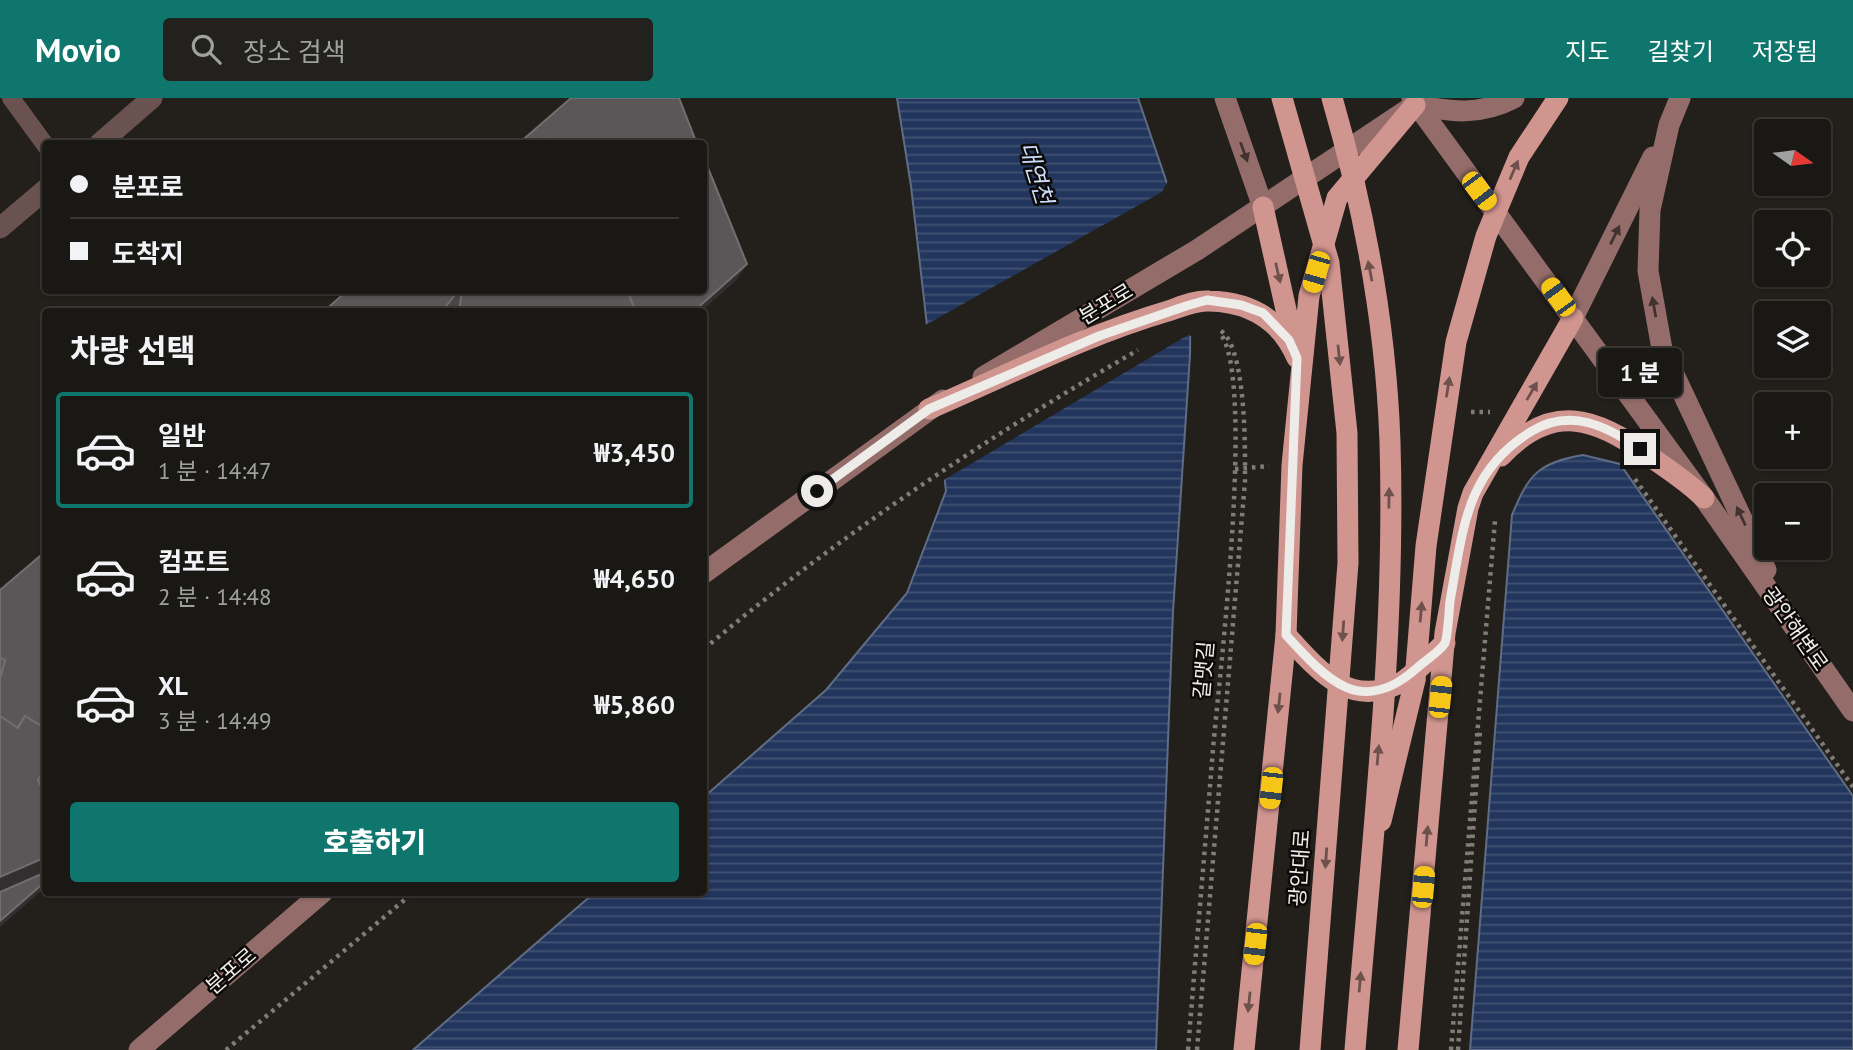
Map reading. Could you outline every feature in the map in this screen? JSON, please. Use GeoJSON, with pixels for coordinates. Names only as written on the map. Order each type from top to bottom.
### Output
{"type":"FeatureCollection","features":[{"type":"Feature","properties":{"kind":"highway","name":"광안대로"},"geometry":{"type":"LineString","coordinates":[[1282,98],[1329,263],[1347,433],[1348,563],[1310,1050]]}},
{"type":"Feature","properties":{"kind":"highway"},"geometry":{"type":"LineString","coordinates":[[1332,98],[1349,158],[1376,306],[1390,441],[1383,702],[1355,1050]]}},
{"type":"Feature","properties":{"kind":"highway"},"geometry":{"type":"LineString","coordinates":[[1369,871],[1415,680],[1431,508],[1456,342],[1490,225],[1519,157],[1558,98]]}},
{"type":"Feature","properties":{"kind":"highway"},"geometry":{"type":"LineString","coordinates":[[1244,1050],[1286,635],[1292,465],[1309,296],[1337,198],[1415,100]]}},
{"type":"Feature","properties":{"kind":"highway"},"geometry":{"type":"LineString","coordinates":[[1263,207],[1297,358],[1297,423]]}},
{"type":"Feature","properties":{"kind":"highway"},"geometry":{"type":"LineString","coordinates":[[929,409],[1134,322],[1207,300],[1241,305],[1263,313],[1289,340],[1297,358]]}},
{"type":"Feature","properties":{"kind":"highway"},"geometry":{"type":"LineString","coordinates":[[1408,1050],[1445,643],[1468,508],[1483,476],[1573,318]]}},
{"type":"Feature","properties":{"kind":"highway"},"geometry":{"type":"LineString","coordinates":[[1483,476],[1516,441],[1554,422],[1589,421],[1622,437],[1693,486],[1704,498]]}},
{"type":"Feature","properties":{"kind":"highway"},"geometry":{"type":"LineString","coordinates":[[1286,635],[1323,676],[1364,694],[1401,682],[1445,643]]}},
{"type":"Feature","properties":{"kind":"main road"},"geometry":{"type":"LineString","coordinates":[[1225,98],[1263,207]]}},
{"type":"Feature","properties":{"kind":"main road"},"geometry":{"type":"LineString","coordinates":[[1415,100],[1460,113],[1501,105],[1514,98]]}},
{"type":"Feature","properties":{"kind":"main road"},"geometry":{"type":"LineString","coordinates":[[1573,318],[1680,98]]}},
{"type":"Feature","properties":{"kind":"main road","name":"분포로"},"geometry":{"type":"LineString","coordinates":[[707,571],[929,409],[1197,250],[1415,100]]}},
{"type":"Feature","properties":{"kind":"main road","name":"광안해변로"},"geometry":{"type":"LineString","coordinates":[[1415,100],[1704,498],[1853,711]]}},
{"type":"Feature","properties":{"kind":"main road"},"geometry":{"type":"LineString","coordinates":[[1669,125],[1650,210],[1648,271],[1662,349],[1791,622]]}},
{"type":"Feature","properties":{"kind":"main road","name":"분포로"},"geometry":{"type":"LineString","coordinates":[[139,1050],[318,896]]}},
{"type":"Feature","properties":{"kind":"street"},"geometry":{"type":"LineString","coordinates":[[104,140],[152,98]]}},
{"type":"Feature","properties":{"kind":"street"},"geometry":{"type":"LineString","coordinates":[[0,228],[42,192]]}},
{"type":"Feature","properties":{"kind":"lane"},"geometry":{"type":"LineString","coordinates":[[11,98],[42,141]]}},
{"type":"Feature","properties":{"kind":"path","name":"갈맷길"},"geometry":{"type":"LineString","coordinates":[[1188,1050],[1235,489],[1235,394],[1226,341],[1214,327],[1223,331],[1230,340],[1243,392],[1245,481],[1197,1050]]}},
{"type":"Feature","properties":{"kind":"path"},"geometry":{"type":"LineString","coordinates":[[707,646],[766,596],[941,471],[1148,345]]}},
{"type":"Feature","properties":{"kind":"path"},"geometry":{"type":"LineString","coordinates":[[1627,468],[1853,787]]}},
{"type":"Feature","properties":{"kind":"path"},"geometry":{"type":"LineString","coordinates":[[1451,1050],[1495,515],[1458,1050]]}},
{"type":"Feature","properties":{"kind":"path"},"geometry":{"type":"LineString","coordinates":[[226,1050],[409,896]]}},
{"type":"Feature","properties":{"kind":"water","name":"대연천"},"geometry":{"type":"Polygon","coordinates":[[[897,98],[1138,98],[1191,254],[1190,355],[1173,612],[1156,1050],[413,1050],[591,896],[707,896],[707,794],[826,690],[907,593],[946,491],[911,186],[897,98]]]}},
{"type":"Feature","properties":{"kind":"water"},"geometry":{"type":"Polygon","coordinates":[[[1583,455],[1620,464],[1853,796],[1853,1050],[1470,1050],[1512,515],[1524,489],[1537,473],[1555,462],[1583,455]]]}},
{"type":"Feature","properties":{"kind":"pier"},"geometry":{"type":"Polygon","coordinates":[[[1169,179],[1194,253],[1194,337],[1188,335],[942,481],[922,327],[1162,192],[1169,179]]]}},
{"type":"Feature","properties":{"kind":"building"},"geometry":{"type":"Polygon","coordinates":[[[571,98],[679,98],[695,140],[545,139],[523,140],[571,98]]]}},
{"type":"Feature","properties":{"kind":"building"},"geometry":{"type":"Polygon","coordinates":[[[707,165],[747,264],[698,308],[634,308],[629,294],[707,294],[707,165]]]}},
{"type":"Feature","properties":{"kind":"building"},"geometry":{"type":"Polygon","coordinates":[[[343,294],[456,294],[447,308],[328,308],[343,294]]]}},
{"type":"Feature","properties":{"kind":"building"},"geometry":{"type":"Polygon","coordinates":[[[461,294],[629,294],[634,308],[460,308],[461,294]]]}},
{"type":"Feature","properties":{"kind":"building"},"geometry":{"type":"Polygon","coordinates":[[[42,554],[42,727],[25,716],[17,728],[0,716],[0,678],[5,660],[0,658],[0,590],[42,554]]]}},
{"type":"Feature","properties":{"kind":"building"},"geometry":{"type":"Polygon","coordinates":[[[0,658],[5,660],[0,678],[0,658]]]}},
{"type":"Feature","properties":{"kind":"building"},"geometry":{"type":"Polygon","coordinates":[[[0,716],[18,728],[25,716],[42,727],[42,774],[38,780],[42,788],[42,859],[0,877],[0,716]]]}},
{"type":"Feature","properties":{"kind":"building"},"geometry":{"type":"Polygon","coordinates":[[[42,874],[42,884],[0,921],[0,892],[42,874]]]}},
{"type":"Feature","properties":{"kind":"route"},"geometry":{"type":"LineString","coordinates":[[817,491],[929,409],[1122,327],[1207,300],[1241,305],[1263,313],[1278,325],[1297,358],[1297,423],[1292,465],[1293,501],[1286,635],[1323,676],[1364,694],[1401,682],[1445,643],[1458,554],[1473,493],[1483,476],[1516,441],[1537,428],[1554,422],[1577,420],[1589,421],[1606,428],[1640,449]]}}]}
